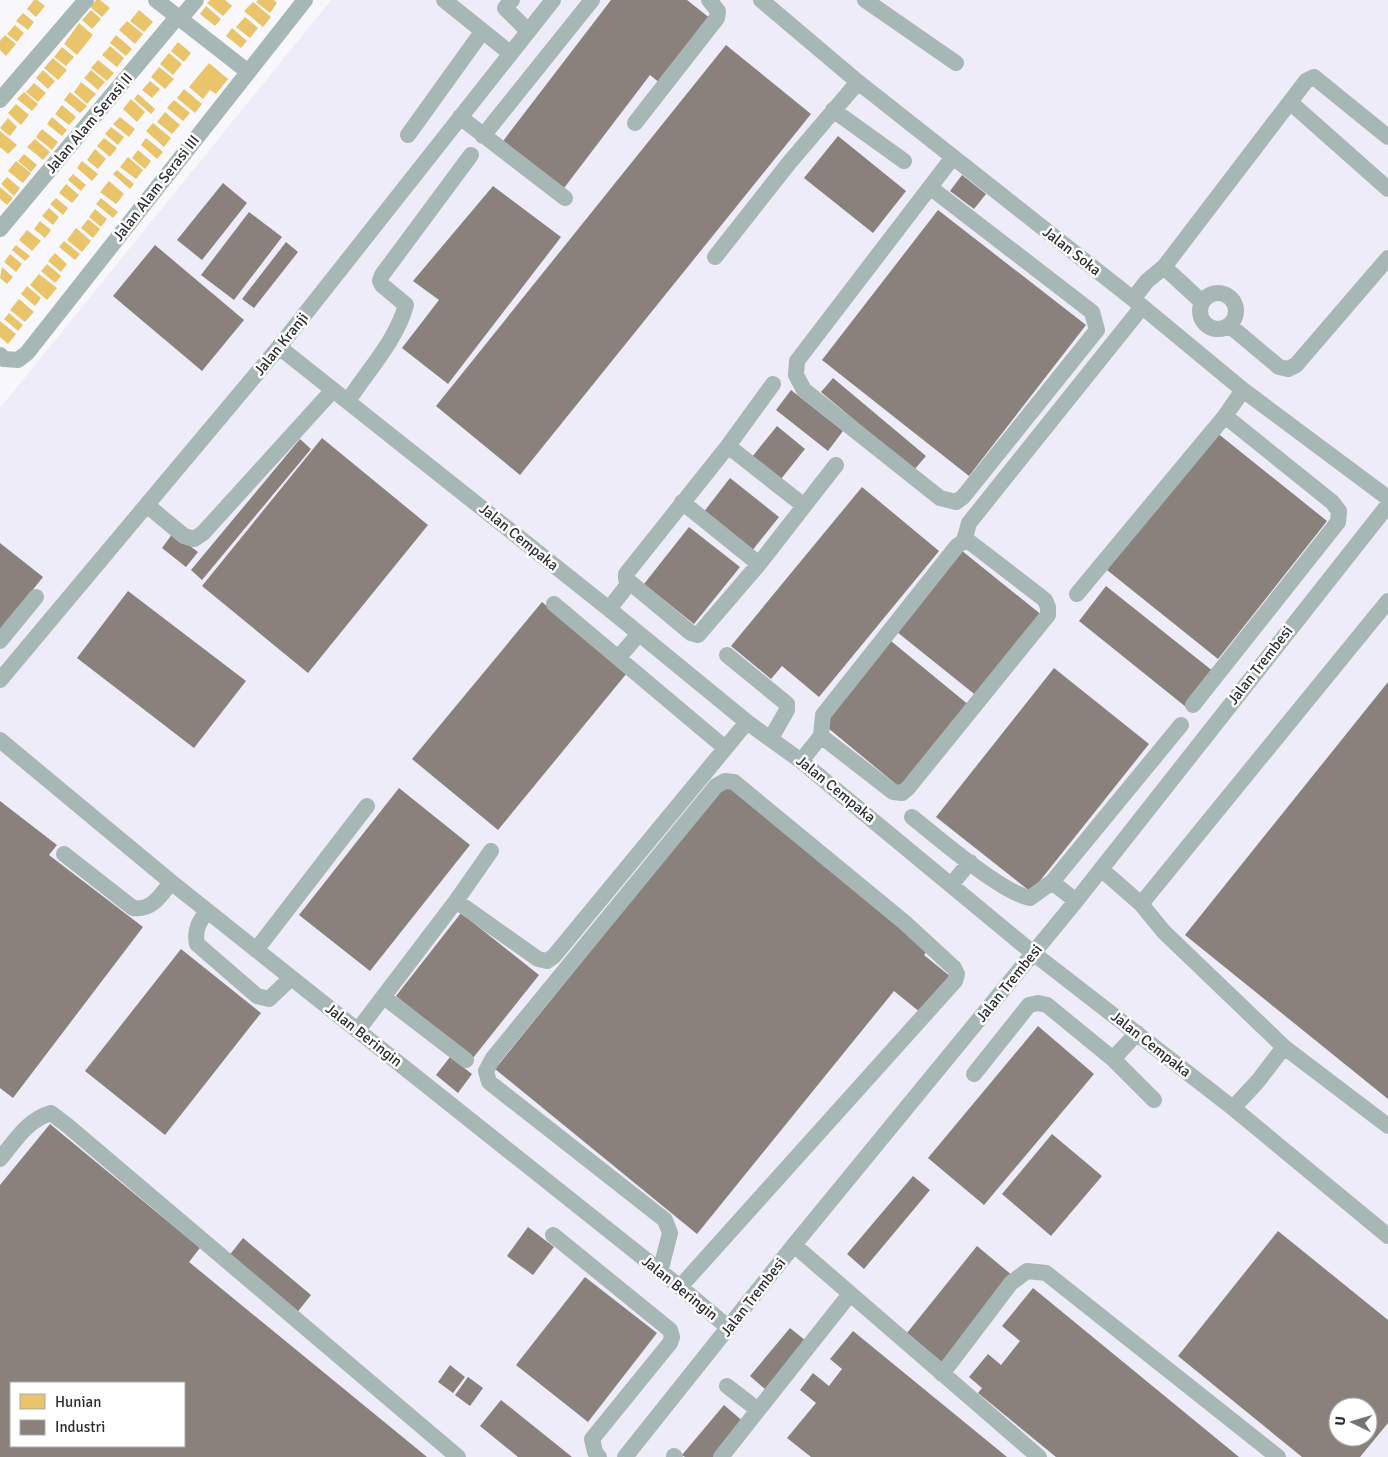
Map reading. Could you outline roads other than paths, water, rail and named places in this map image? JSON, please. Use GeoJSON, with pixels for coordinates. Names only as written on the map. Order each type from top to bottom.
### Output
{"type":"FeatureCollection","features":[{"type":"Feature","properties":{"kind":"street"},"geometry":{"type":"LineString","coordinates":[[0,100],[86,0]]}},
{"type":"Feature","properties":{"kind":"street"},"geometry":{"type":"LineString","coordinates":[[156,0],[247,71]]}},
{"type":"Feature","properties":{"kind":"street","name":"Jalan Alam Serasi II"},"geometry":{"type":"LineString","coordinates":[[0,229],[196,0]]}},
{"type":"Feature","properties":{"kind":"street","name":"Jalan Alam Serasi III"},"geometry":{"type":"LineString","coordinates":[[0,355],[4,358],[18,360],[27,352],[247,71],[305,0]]}},
{"type":"Feature","properties":{"kind":"street"},"geometry":{"type":"LineString","coordinates":[[444,0],[510,53]]}},
{"type":"Feature","properties":{"kind":"street","name":"Jalan Kranji"},"geometry":{"type":"LineString","coordinates":[[0,680],[148,506],[279,347],[553,0]]}},
{"type":"Feature","properties":{"kind":"street"},"geometry":{"type":"LineString","coordinates":[[483,136],[592,0]]}},
{"type":"Feature","properties":{"kind":"street"},"geometry":{"type":"LineString","coordinates":[[635,123],[716,18],[718,11],[709,0]]}},
{"type":"Feature","properties":{"kind":"street"},"geometry":{"type":"LineString","coordinates":[[865,0],[956,63]]}},
{"type":"Feature","properties":{"kind":"street","name":"Jalan Soka"},"geometry":{"type":"LineString","coordinates":[[766,2],[858,82],[1244,390],[1388,498]]}},
{"type":"Feature","properties":{"kind":"street"},"geometry":{"type":"LineString","coordinates":[[504,3],[528,31]]}},
{"type":"Feature","properties":{"kind":"street"},"geometry":{"type":"LineString","coordinates":[[408,135],[482,32]]}},
{"type":"Feature","properties":{"kind":"street"},"geometry":{"type":"LineString","coordinates":[[801,761],[821,736],[823,715],[957,546],[964,541],[969,523],[1137,303],[1147,281],[1164,267],[1306,81],[1314,77],[1388,137]]}},
{"type":"Feature","properties":{"kind":"street"},"geometry":{"type":"LineString","coordinates":[[715,257],[858,82]]}},
{"type":"Feature","properties":{"kind":"street"},"geometry":{"type":"LineString","coordinates":[[1290,103],[1388,189]]}},
{"type":"Feature","properties":{"kind":"street"},"geometry":{"type":"LineString","coordinates":[[834,110],[904,161]]}},
{"type":"Feature","properties":{"kind":"street"},"geometry":{"type":"LineString","coordinates":[[460,117],[565,198]]}},
{"type":"Feature","properties":{"kind":"street"},"geometry":{"type":"LineString","coordinates":[[348,401],[386,348],[406,305],[382,285],[380,281],[382,274],[471,155]]}},
{"type":"Feature","properties":{"kind":"street"},"geometry":{"type":"LineString","coordinates":[[931,188],[1092,312],[1098,330],[963,497],[956,502],[947,502],[932,492],[804,390],[796,375],[797,361],[953,157]]}},
{"type":"Feature","properties":{"kind":"street"},"geometry":{"type":"LineString","coordinates":[[1229,325],[1280,367],[1288,369],[1296,365],[1388,258]]}},
{"type":"Feature","properties":{"kind":"street"},"geometry":{"type":"LineString","coordinates":[[1164,267],[1202,302]]}},
{"type":"Feature","properties":{"kind":"street"},"geometry":{"type":"LineString","coordinates":[[1213,294],[1226,295],[1235,306],[1235,313],[1229,325],[1216,328],[1204,322],[1201,316],[1202,302],[1213,294]]}},
{"type":"Feature","properties":{"kind":"street","name":"Jalan Cempaka"},"geometry":{"type":"LineString","coordinates":[[279,347],[609,609],[747,722],[801,761],[1033,953],[1233,1108],[1388,1236]]}},
{"type":"Feature","properties":{"kind":"street"},"geometry":{"type":"LineString","coordinates":[[774,384],[728,446],[626,574],[625,578],[691,633],[698,634],[759,564],[836,465]]}},
{"type":"Feature","properties":{"kind":"street"},"geometry":{"type":"LineString","coordinates":[[148,506],[184,536],[194,538],[203,533],[333,390]]}},
{"type":"Feature","properties":{"kind":"street"},"geometry":{"type":"LineString","coordinates":[[1077,594],[1225,416],[1244,390]]}},
{"type":"Feature","properties":{"kind":"street"},"geometry":{"type":"LineString","coordinates":[[1193,705],[1338,522],[1339,510],[1332,502],[1225,416]]}},
{"type":"Feature","properties":{"kind":"street"},"geometry":{"type":"LineString","coordinates":[[728,446],[803,505]]}},
{"type":"Feature","properties":{"kind":"street"},"geometry":{"type":"LineString","coordinates":[[682,502],[759,564]]}},
{"type":"Feature","properties":{"kind":"street","name":"Jalan Trembesi"},"geometry":{"type":"LineString","coordinates":[[625,1457],[794,1245],[1076,901],[1388,505]]}},
{"type":"Feature","properties":{"kind":"street"},"geometry":{"type":"LineString","coordinates":[[821,736],[893,792],[902,793],[1048,615],[1048,607],[1045,600],[971,543],[964,541]]}},
{"type":"Feature","properties":{"kind":"street"},"geometry":{"type":"LineString","coordinates":[[609,609],[630,582]]}},
{"type":"Feature","properties":{"kind":"street"},"geometry":{"type":"LineString","coordinates":[[0,641],[36,597]]}},
{"type":"Feature","properties":{"kind":"street"},"geometry":{"type":"LineString","coordinates":[[1141,904],[1388,601]]}},
{"type":"Feature","properties":{"kind":"street"},"geometry":{"type":"LineString","coordinates":[[554,604],[724,747]]}},
{"type":"Feature","properties":{"kind":"street"},"geometry":{"type":"LineString","coordinates":[[618,658],[639,634]]}},
{"type":"Feature","properties":{"kind":"street"},"geometry":{"type":"LineString","coordinates":[[727,655],[787,704],[787,710],[771,738]]}},
{"type":"Feature","properties":{"kind":"street"},"geometry":{"type":"LineString","coordinates":[[456,901],[538,959],[547,961],[554,956],[724,747],[747,722]]}},
{"type":"Feature","properties":{"kind":"street"},"geometry":{"type":"LineString","coordinates":[[912,817],[970,862],[1020,896],[1030,898],[1052,882],[1181,725]]}},
{"type":"Feature","properties":{"kind":"street","name":"Jalan Beringin"},"geometry":{"type":"LineString","coordinates":[[0,740],[171,882],[729,1328]]}},
{"type":"Feature","properties":{"kind":"street"},"geometry":{"type":"LineString","coordinates":[[660,1272],[670,1233],[665,1220],[489,1082],[486,1071],[493,1058],[716,786],[725,781],[734,782],[904,922],[954,968],[957,974],[955,981],[680,1287]]}},
{"type":"Feature","properties":{"kind":"street"},"geometry":{"type":"LineString","coordinates":[[256,950],[367,806]]}},
{"type":"Feature","properties":{"kind":"street"},"geometry":{"type":"LineString","coordinates":[[358,1030],[456,901],[491,851]]}},
{"type":"Feature","properties":{"kind":"street"},"geometry":{"type":"LineString","coordinates":[[64,854],[133,908],[142,909],[150,906],[171,882]]}},
{"type":"Feature","properties":{"kind":"street"},"geometry":{"type":"LineString","coordinates":[[951,885],[970,862]]}},
{"type":"Feature","properties":{"kind":"street"},"geometry":{"type":"LineString","coordinates":[[1101,869],[1141,904],[1164,932],[1284,1047],[1388,1126]]}},
{"type":"Feature","properties":{"kind":"street"},"geometry":{"type":"LineString","coordinates":[[1052,882],[1076,901]]}},
{"type":"Feature","properties":{"kind":"street"},"geometry":{"type":"LineString","coordinates":[[207,911],[197,925],[196,944],[257,996],[269,999],[291,978]]}},
{"type":"Feature","properties":{"kind":"street"},"geometry":{"type":"LineString","coordinates":[[384,997],[466,1060]]}},
{"type":"Feature","properties":{"kind":"street"},"geometry":{"type":"LineString","coordinates":[[974,1074],[1029,1005],[1038,1003],[1047,1005],[1114,1059],[1154,1100]]}},
{"type":"Feature","properties":{"kind":"street"},"geometry":{"type":"LineString","coordinates":[[1114,1059],[1137,1033]]}},
{"type":"Feature","properties":{"kind":"street"},"geometry":{"type":"LineString","coordinates":[[1233,1108],[1258,1081],[1284,1047]]}},
{"type":"Feature","properties":{"kind":"street"},"geometry":{"type":"LineString","coordinates":[[0,1159],[29,1124],[40,1116],[50,1113],[68,1126],[458,1457]]}},
{"type":"Feature","properties":{"kind":"street"},"geometry":{"type":"LineString","coordinates":[[553,1235],[670,1330],[672,1337],[670,1343],[592,1439],[592,1444],[599,1457]]}},
{"type":"Feature","properties":{"kind":"street"},"geometry":{"type":"LineString","coordinates":[[794,1245],[1039,1457]]}},
{"type":"Feature","properties":{"kind":"street"},"geometry":{"type":"LineString","coordinates":[[942,1374],[1011,1283],[1027,1271],[1046,1273],[1278,1457]]}},
{"type":"Feature","properties":{"kind":"street"},"geometry":{"type":"LineString","coordinates":[[721,1457],[850,1294]]}},
{"type":"Feature","properties":{"kind":"street"},"geometry":{"type":"LineString","coordinates":[[727,1386],[758,1410]]}}]}
